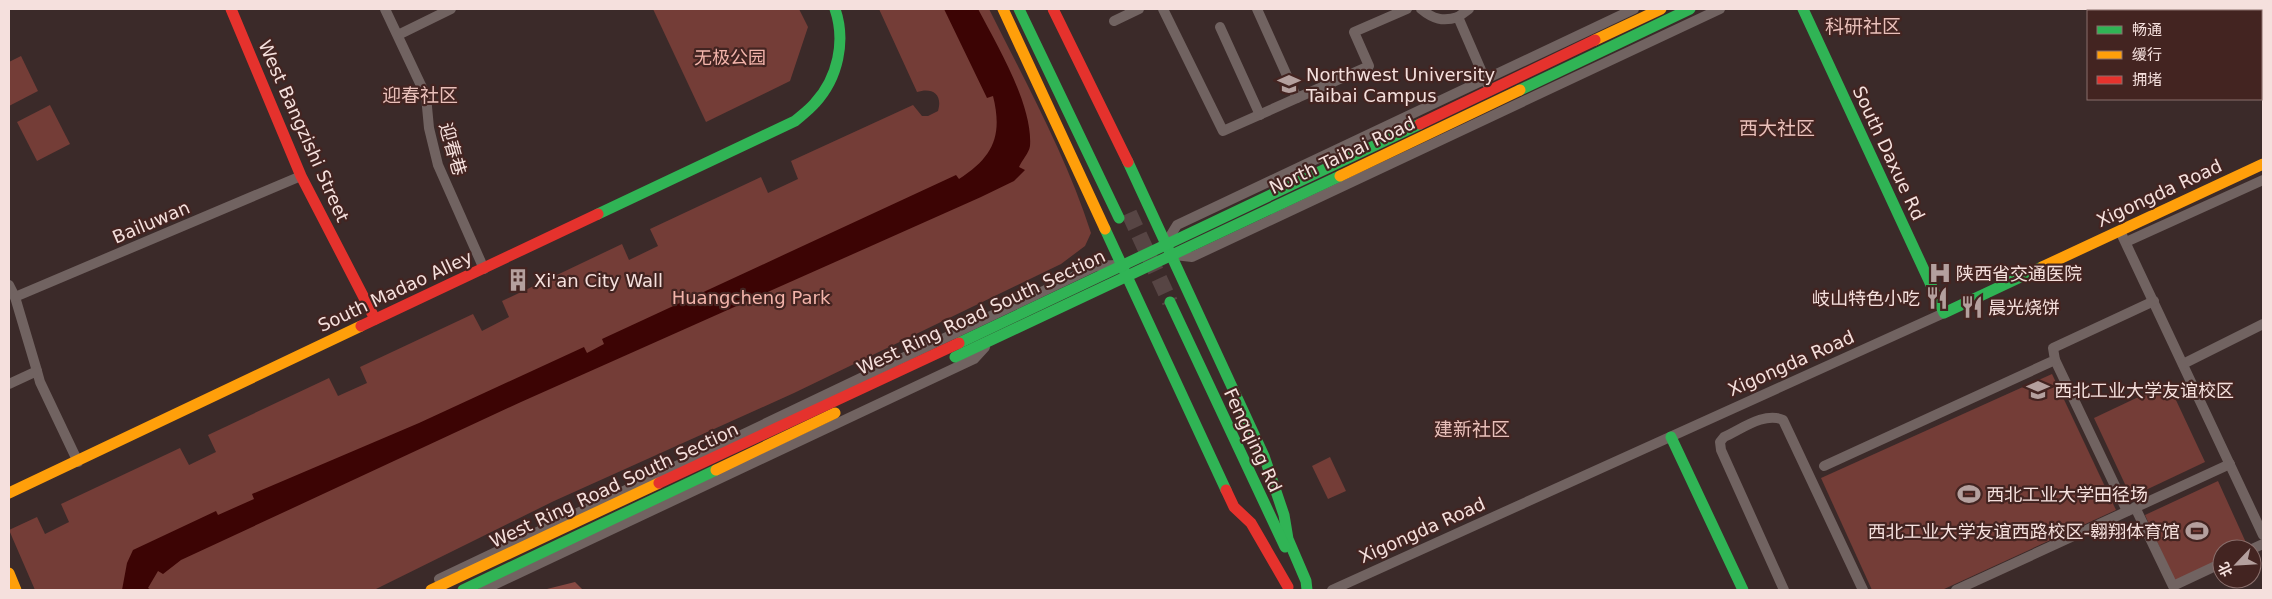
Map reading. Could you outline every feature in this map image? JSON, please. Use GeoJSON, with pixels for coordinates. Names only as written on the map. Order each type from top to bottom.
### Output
{"type":"FeatureCollection","features":[{"type":"Feature","properties":{"kind":"main road","name":"West Bangzishi Street"},"geometry":{"type":"LineString","coordinates":[[230,9],[301,176],[375,319]]}},
{"type":"Feature","properties":{"kind":"main road","name":"South Madao Alley"},"geometry":{"type":"LineString","coordinates":[[9,493],[78,462],[795,120],[817,101],[833,76],[840,48],[839,18],[834,9]]}},
{"type":"Feature","properties":{"kind":"main road"},"geometry":{"type":"LineString","coordinates":[[1003,9],[1126,278],[1234,507],[1252,523],[1289,588]]}},
{"type":"Feature","properties":{"kind":"main road"},"geometry":{"type":"LineString","coordinates":[[1019,9],[1124,215],[1030,9]]}},
{"type":"Feature","properties":{"kind":"main road"},"geometry":{"type":"LineString","coordinates":[[1053,9],[1172,255],[1264,456],[1284,515],[1288,539],[1306,581],[1307,590]]}},
{"type":"Feature","properties":{"kind":"main road","name":"North Taibai Road"},"geometry":{"type":"LineString","coordinates":[[1120,265],[1487,84],[1661,9]]}},
{"type":"Feature","properties":{"kind":"main road","name":"North Taibai Road"},"geometry":{"type":"LineString","coordinates":[[1172,255],[1690,9]]}},
{"type":"Feature","properties":{"kind":"main road","name":"South Daxue Rd"},"geometry":{"type":"LineString","coordinates":[[1802,9],[1944,313]]}},
{"type":"Feature","properties":{"kind":"main road","name":"Xigongda Road"},"geometry":{"type":"LineString","coordinates":[[1944,313],[2263,164]]}},
{"type":"Feature","properties":{"kind":"main road","name":"West Ring Road South Section"},"geometry":{"type":"LineString","coordinates":[[462,590],[1172,255]]}},
{"type":"Feature","properties":{"kind":"main road","name":"West Ring Road South Section"},"geometry":{"type":"LineString","coordinates":[[431,590],[948,348],[1120,265]]}},
{"type":"Feature","properties":{"kind":"main road","name":"Fengqing Rd"},"geometry":{"type":"LineString","coordinates":[[1289,588],[1166,304],[1307,590]]}},
{"type":"Feature","properties":{"kind":"main road"},"geometry":{"type":"LineString","coordinates":[[1671,436],[1743,590]]}},
{"type":"Feature","properties":{"kind":"main road"},"geometry":{"type":"LineString","coordinates":[[9,573],[16,590]]}},
{"type":"Feature","properties":{"kind":"street","name":"迎春巷"},"geometry":{"type":"LineString","coordinates":[[385,9],[426,96],[429,128],[438,164],[484,269]]}},
{"type":"Feature","properties":{"kind":"street"},"geometry":{"type":"LineString","coordinates":[[398,35],[451,9]]}},
{"type":"Feature","properties":{"kind":"street"},"geometry":{"type":"LineString","coordinates":[[1114,21],[1139,9]]}},
{"type":"Feature","properties":{"kind":"street"},"geometry":{"type":"LineString","coordinates":[[1163,9],[1223,131],[1369,66],[1354,32],[1407,9]]}},
{"type":"Feature","properties":{"kind":"street"},"geometry":{"type":"LineString","coordinates":[[1257,9],[1297,98]]}},
{"type":"Feature","properties":{"kind":"street"},"geometry":{"type":"LineString","coordinates":[[1420,9],[1429,16],[1441,20],[1458,17],[1469,9]]}},
{"type":"Feature","properties":{"kind":"street"},"geometry":{"type":"LineString","coordinates":[[1458,17],[1487,84],[1634,9]]}},
{"type":"Feature","properties":{"kind":"street"},"geometry":{"type":"LineString","coordinates":[[1172,255],[1192,257],[1720,9]]}},
{"type":"Feature","properties":{"kind":"street"},"geometry":{"type":"LineString","coordinates":[[1220,27],[1260,115]]}},
{"type":"Feature","properties":{"kind":"street","name":"Bailuwan"},"geometry":{"type":"LineString","coordinates":[[15,297],[301,176]]}},
{"type":"Feature","properties":{"kind":"street"},"geometry":{"type":"LineString","coordinates":[[2126,242],[2263,180]]}},
{"type":"Feature","properties":{"kind":"street"},"geometry":{"type":"LineString","coordinates":[[2120,230],[2263,535]]}},
{"type":"Feature","properties":{"kind":"street","name":"West Ring Road South Section"},"geometry":{"type":"LineString","coordinates":[[424,590],[435,581],[470,562],[1096,266],[1120,265]]}},
{"type":"Feature","properties":{"kind":"street"},"geometry":{"type":"LineString","coordinates":[[9,285],[15,297],[40,382],[78,462]]}},
{"type":"Feature","properties":{"kind":"street"},"geometry":{"type":"LineString","coordinates":[[2154,301],[2054,348],[2055,360],[2172,586],[2212,568]]}},
{"type":"Feature","properties":{"kind":"street","name":"Xigongda Road"},"geometry":{"type":"LineString","coordinates":[[1332,590],[1944,313]]}},
{"type":"Feature","properties":{"kind":"street"},"geometry":{"type":"LineString","coordinates":[[2183,364],[2263,324]]}},
{"type":"Feature","properties":{"kind":"street"},"geometry":{"type":"LineString","coordinates":[[948,348],[965,328]]}},
{"type":"Feature","properties":{"kind":"street","name":"West Ring Road South Section"},"geometry":{"type":"LineString","coordinates":[[483,590],[974,359],[992,340]]}},
{"type":"Feature","properties":{"kind":"street"},"geometry":{"type":"LineString","coordinates":[[1824,466],[2055,360]]}},
{"type":"Feature","properties":{"kind":"street"},"geometry":{"type":"LineString","coordinates":[[9,384],[37,371]]}},
{"type":"Feature","properties":{"kind":"street"},"geometry":{"type":"LineString","coordinates":[[1784,590],[1721,450],[1720,442],[1724,437],[1771,418],[1783,420],[1863,590]]}},
{"type":"Feature","properties":{"kind":"street"},"geometry":{"type":"LineString","coordinates":[[1956,590],[2230,464]]}},
{"type":"Feature","properties":{"kind":"green space","name":"无极公园"},"geometry":{"type":"Polygon","coordinates":[[[653,9],[799,9],[808,27],[790,81],[706,122],[653,9]]]}},
{"type":"Feature","properties":{"kind":"green space","name":"Huangcheng Park"},"geometry":{"type":"Polygon","coordinates":[[[879,9],[989,9],[1070,176],[1091,233],[1085,246],[1061,264],[794,393],[554,501],[374,590],[35,590],[9,530],[37,517],[45,534],[69,522],[61,504],[180,448],[189,465],[216,452],[208,435],[329,378],[338,396],[367,383],[360,367],[473,314],[482,331],[509,317],[502,301],[622,244],[629,260],[658,246],[650,229],[761,177],[768,193],[798,179],[791,161],[913,105],[922,116],[928,116],[938,111],[939,100],[935,93],[927,90],[917,92],[879,9]]]}},
{"type":"Feature","properties":{"kind":"green space"},"geometry":{"type":"Polygon","coordinates":[[[21,56],[38,91],[9,106],[9,62],[21,56]]]}},
{"type":"Feature","properties":{"kind":"green space"},"geometry":{"type":"Polygon","coordinates":[[[50,105],[70,144],[37,161],[17,122],[50,105]]]}},
{"type":"Feature","properties":{"kind":"green space","name":"西北工业大学田径场"},"geometry":{"type":"Polygon","coordinates":[[[2052,374],[2116,510],[1942,590],[1872,590],[1821,478],[2052,374]]]}},
{"type":"Feature","properties":{"kind":"green space"},"geometry":{"type":"Polygon","coordinates":[[[2168,383],[2205,462],[2131,497],[2094,418],[2168,383]]]}},
{"type":"Feature","properties":{"kind":"green space"},"geometry":{"type":"Polygon","coordinates":[[[1330,457],[1346,491],[1328,499],[1312,466],[1330,457]]]}},
{"type":"Feature","properties":{"kind":"green space","name":"西北工业大学友谊西路校区-翱翔体育馆"},"geometry":{"type":"Polygon","coordinates":[[[2218,481],[2244,539],[2212,539],[2212,564],[2175,581],[2145,515],[2218,481]]]}},
{"type":"Feature","properties":{"kind":"shaded area"},"geometry":{"type":"Polygon","coordinates":[[[944,9],[978,9],[1004,57],[1020,94],[1026,112],[1030,146],[1019,167],[1025,170],[1014,181],[521,402],[181,560],[163,574],[158,571],[148,588],[151,590],[122,590],[127,563],[133,550],[216,511],[218,515],[254,499],[252,494],[419,423],[584,347],[587,353],[604,344],[602,339],[956,175],[959,179],[971,171],[987,154],[992,144],[996,134],[996,110],[993,96],[987,98],[944,9]]]}},
{"type":"Feature","properties":{"kind":"shaded area"},"geometry":{"type":"Polygon","coordinates":[[[575,582],[583,590],[547,590],[547,589],[575,582]]]}},
{"type":"Feature","properties":{"kind":"tunnel"},"geometry":{"type":"LineString","coordinates":[[1129,213],[1170,302]]}},
{"type":"Feature","properties":{"kind":"traffic: fast"},"geometry":{"type":"LineString","coordinates":[[598,214],[795,121],[813,106],[829,82],[838,59],[840,34],[835,9]]}},
{"type":"Feature","properties":{"kind":"traffic: fast"},"geometry":{"type":"LineString","coordinates":[[1019,9],[1119,218]]}},
{"type":"Feature","properties":{"kind":"traffic: fast"},"geometry":{"type":"LineString","coordinates":[[1520,90],[1690,9]]}},
{"type":"Feature","properties":{"kind":"traffic: fast"},"geometry":{"type":"LineString","coordinates":[[1803,9],[1944,313],[2042,267]]}},
{"type":"Feature","properties":{"kind":"traffic: fast"},"geometry":{"type":"LineString","coordinates":[[959,343],[1420,124]]}},
{"type":"Feature","properties":{"kind":"traffic: fast"},"geometry":{"type":"LineString","coordinates":[[1128,162],[1264,456],[1284,515],[1288,539],[1306,581],[1307,590]]}},
{"type":"Feature","properties":{"kind":"traffic: fast"},"geometry":{"type":"LineString","coordinates":[[955,357],[1340,176]]}},
{"type":"Feature","properties":{"kind":"traffic: fast"},"geometry":{"type":"LineString","coordinates":[[1105,229],[1226,490]]}},
{"type":"Feature","properties":{"kind":"traffic: fast"},"geometry":{"type":"LineString","coordinates":[[1170,302],[1285,547]]}},
{"type":"Feature","properties":{"kind":"traffic: fast"},"geometry":{"type":"LineString","coordinates":[[1671,437],[1743,590]]}},
{"type":"Feature","properties":{"kind":"traffic: fast"},"geometry":{"type":"LineString","coordinates":[[463,590],[716,470]]}},
{"type":"Feature","properties":{"kind":"traffic: slow"},"geometry":{"type":"LineString","coordinates":[[1003,9],[1105,229]]}},
{"type":"Feature","properties":{"kind":"traffic: slow"},"geometry":{"type":"LineString","coordinates":[[1595,40],[1661,9]]}},
{"type":"Feature","properties":{"kind":"traffic: slow"},"geometry":{"type":"LineString","coordinates":[[1340,176],[1520,90]]}},
{"type":"Feature","properties":{"kind":"traffic: slow"},"geometry":{"type":"LineString","coordinates":[[2042,267],[2263,164]]}},
{"type":"Feature","properties":{"kind":"traffic: slow"},"geometry":{"type":"LineString","coordinates":[[9,493],[361,326]]}},
{"type":"Feature","properties":{"kind":"traffic: slow"},"geometry":{"type":"LineString","coordinates":[[716,470],[835,413]]}},
{"type":"Feature","properties":{"kind":"traffic: slow"},"geometry":{"type":"LineString","coordinates":[[431,590],[659,483]]}},
{"type":"Feature","properties":{"kind":"traffic: slow"},"geometry":{"type":"LineString","coordinates":[[9,573],[16,590]]}},
{"type":"Feature","properties":{"kind":"traffic: jam"},"geometry":{"type":"LineString","coordinates":[[231,9],[301,176],[375,319]]}},
{"type":"Feature","properties":{"kind":"traffic: jam"},"geometry":{"type":"LineString","coordinates":[[1053,9],[1128,162]]}},
{"type":"Feature","properties":{"kind":"traffic: jam"},"geometry":{"type":"LineString","coordinates":[[1420,124],[1595,40]]}},
{"type":"Feature","properties":{"kind":"traffic: jam"},"geometry":{"type":"LineString","coordinates":[[361,326],[598,214]]}},
{"type":"Feature","properties":{"kind":"traffic: jam"},"geometry":{"type":"LineString","coordinates":[[659,483],[959,343]]}},
{"type":"Feature","properties":{"kind":"traffic: jam"},"geometry":{"type":"LineString","coordinates":[[1226,490],[1234,507],[1251,523],[1288,587]]}},
{"type":"Feature","properties":{"kind":"place","name":"Northwest University Taibai Campus"},"geometry":{"type":"Point","coordinates":[1289,84]}},
{"type":"Feature","properties":{"kind":"place","name":"陕西省交通医院"},"geometry":{"type":"Point","coordinates":[1940,273]}},
{"type":"Feature","properties":{"kind":"place","name":"Xi'an City Wall"},"geometry":{"type":"Point","coordinates":[518,280]}},
{"type":"Feature","properties":{"kind":"place","name":"岐山特色小吃"},"geometry":{"type":"Point","coordinates":[1937,298]}},
{"type":"Feature","properties":{"kind":"place","name":"晨光烧饼"},"geometry":{"type":"Point","coordinates":[1972,307]}},
{"type":"Feature","properties":{"kind":"place","name":"西北工业大学友谊校区"},"geometry":{"type":"Point","coordinates":[2038,390]}},
{"type":"Feature","properties":{"kind":"place","name":"西北工业大学田径场"},"geometry":{"type":"Point","coordinates":[1969,494]}},
{"type":"Feature","properties":{"kind":"place","name":"西北工业大学友谊西路校区-翱翔体育馆"},"geometry":{"type":"Point","coordinates":[2197,531]}},
{"type":"Feature","properties":{"kind":"district","name":"科研社区"},"geometry":{"type":"Point","coordinates":[1863,26]}},
{"type":"Feature","properties":{"kind":"district","name":"迎春社区"},"geometry":{"type":"Point","coordinates":[420,95]}},
{"type":"Feature","properties":{"kind":"district","name":"西大社区"},"geometry":{"type":"Point","coordinates":[1777,128]}},
{"type":"Feature","properties":{"kind":"district","name":"建新社区"},"geometry":{"type":"Point","coordinates":[1472,429]}}]}
